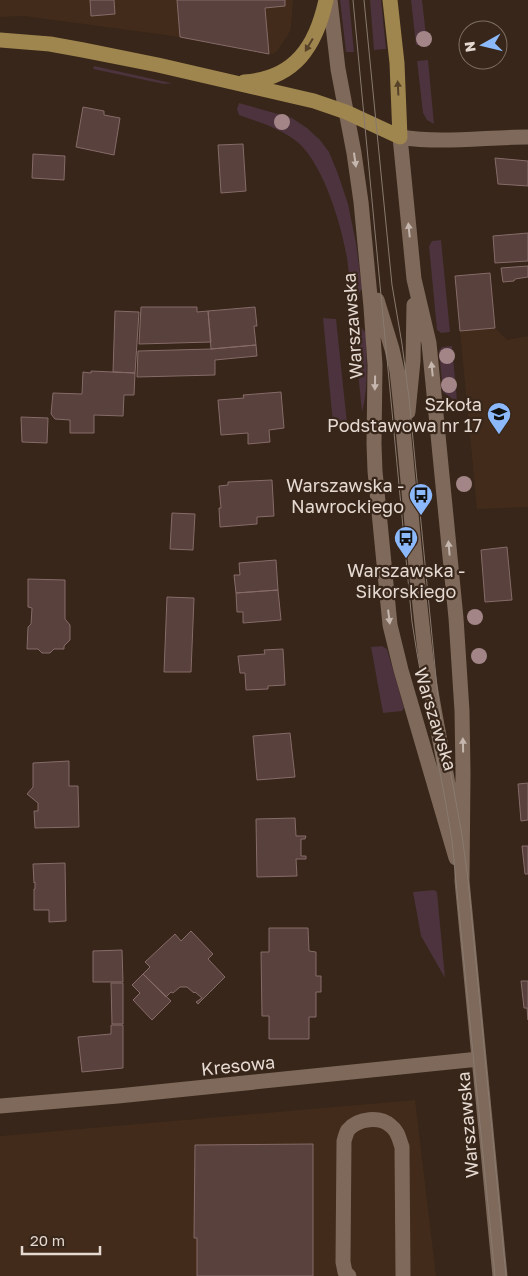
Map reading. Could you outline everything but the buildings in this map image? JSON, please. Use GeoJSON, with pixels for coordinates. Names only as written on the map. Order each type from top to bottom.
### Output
{"type":"FeatureCollection","features":[{"type":"Feature","properties":{"kind":"main road"},"geometry":{"type":"LineString","coordinates":[[233,82],[275,76],[299,60],[307,50],[315,34],[328,0]]}},
{"type":"Feature","properties":{"kind":"main road","name":"Warszawska"},"geometry":{"type":"LineString","coordinates":[[390,0],[397,63],[400,137]]}},
{"type":"Feature","properties":{"kind":"main road"},"geometry":{"type":"LineString","coordinates":[[0,40],[50,44],[82,50],[158,65],[314,101],[346,112],[400,137]]}},
{"type":"Feature","properties":{"kind":"street","name":"Warszawska"},"geometry":{"type":"LineString","coordinates":[[328,0],[361,202],[375,365],[375,471],[390,624],[401,670],[452,841],[462,881]]}},
{"type":"Feature","properties":{"kind":"street"},"geometry":{"type":"LineString","coordinates":[[0,40],[0,50]]}},
{"type":"Feature","properties":{"kind":"street","name":"Warszawska"},"geometry":{"type":"LineString","coordinates":[[400,137],[414,279],[429,344],[456,618],[462,711],[462,881],[500,1276]]}},
{"type":"Feature","properties":{"kind":"street"},"geometry":{"type":"LineString","coordinates":[[400,137],[443,140],[528,137]]}},
{"type":"Feature","properties":{"kind":"street"},"geometry":{"type":"LineString","coordinates":[[367,263],[397,371],[426,658],[436,724],[451,798],[462,881]]}},
{"type":"Feature","properties":{"kind":"street"},"geometry":{"type":"LineString","coordinates":[[407,468],[407,437],[414,352],[414,279]]}},
{"type":"Feature","properties":{"kind":"street","name":"Kresowa"},"geometry":{"type":"LineString","coordinates":[[0,1106],[118,1096],[479,1059]]}},
{"type":"Feature","properties":{"kind":"street"},"geometry":{"type":"LineString","coordinates":[[349,1276],[345,1272],[343,1262],[344,1142],[348,1131],[357,1124],[368,1120],[379,1120],[391,1125],[398,1134],[402,1147],[403,1276]]}},
{"type":"Feature","properties":{"kind":"shaded area"},"geometry":{"type":"Polygon","coordinates":[[[0,0],[293,0],[291,28],[277,51],[273,54],[180,37],[24,16],[0,17],[0,0]]]}},
{"type":"Feature","properties":{"kind":"shaded area"},"geometry":{"type":"Polygon","coordinates":[[[340,0],[349,0],[354,52],[346,52],[340,0]]]}},
{"type":"Feature","properties":{"kind":"shaded area"},"geometry":{"type":"Polygon","coordinates":[[[370,0],[381,0],[386,49],[374,50],[370,0]]]}},
{"type":"Feature","properties":{"kind":"shaded area"},"geometry":{"type":"Polygon","coordinates":[[[411,0],[422,0],[427,44],[416,45],[411,0]]]}},
{"type":"Feature","properties":{"kind":"shaded area"},"geometry":{"type":"Polygon","coordinates":[[[428,60],[434,124],[427,120],[423,113],[417,61],[428,60]]]}},
{"type":"Feature","properties":{"kind":"shaded area"},"geometry":{"type":"Polygon","coordinates":[[[94,66],[174,83],[164,84],[93,69],[94,66]]]}},
{"type":"Feature","properties":{"kind":"shaded area"},"geometry":{"type":"Polygon","coordinates":[[[239,103],[292,118],[307,128],[329,152],[348,204],[356,243],[362,289],[355,299],[351,300],[347,258],[340,228],[321,175],[303,147],[286,134],[239,115],[237,109],[239,103]]]}},
{"type":"Feature","properties":{"kind":"shaded area"},"geometry":{"type":"Polygon","coordinates":[[[441,240],[450,332],[441,333],[437,330],[429,246],[432,241],[441,240]]]}},
{"type":"Feature","properties":{"kind":"shaded area"},"geometry":{"type":"Polygon","coordinates":[[[323,318],[336,319],[347,423],[333,424],[323,318]]]}},
{"type":"Feature","properties":{"kind":"shaded area"},"geometry":{"type":"Polygon","coordinates":[[[353,323],[359,325],[366,333],[367,363],[362,412],[353,323]]]}},
{"type":"Feature","properties":{"kind":"shaded area","name":"Szkoła Podstawowa nr 17"},"geometry":{"type":"Polygon","coordinates":[[[495,328],[507,340],[528,336],[528,507],[477,509],[460,331],[495,328]]]}},
{"type":"Feature","properties":{"kind":"shaded area"},"geometry":{"type":"Polygon","coordinates":[[[452,346],[457,401],[443,392],[439,351],[442,347],[452,346]]]}},
{"type":"Feature","properties":{"kind":"shaded area"},"geometry":{"type":"Polygon","coordinates":[[[382,646],[387,649],[404,708],[402,711],[383,713],[371,647],[382,646]]]}},
{"type":"Feature","properties":{"kind":"shaded area"},"geometry":{"type":"Polygon","coordinates":[[[434,890],[437,892],[445,978],[421,936],[413,892],[434,890]]]}},
{"type":"Feature","properties":{"kind":"shaded area"},"geometry":{"type":"Polygon","coordinates":[[[415,1100],[436,1276],[0,1276],[0,1136],[415,1100]]]}},
{"type":"Feature","properties":{"kind":"tram line"},"geometry":{"type":"LineString","coordinates":[[353,0],[412,622],[452,841],[495,1276]]}},
{"type":"Feature","properties":{"kind":"tram line"},"geometry":{"type":"LineString","coordinates":[[364,0],[392,285],[409,398],[437,688],[468,880],[506,1276]]}},
{"type":"Feature","properties":{"kind":"place","name":"Szkoła Podstawowa nr 17"},"geometry":{"type":"Point","coordinates":[499,435]}},
{"type":"Feature","properties":{"kind":"place","name":"Warszawska - Nawrockiego"},"geometry":{"type":"Point","coordinates":[421,516]}},
{"type":"Feature","properties":{"kind":"place","name":"Warszawska - Sikorskiego"},"geometry":{"type":"Point","coordinates":[406,559]}}]}
